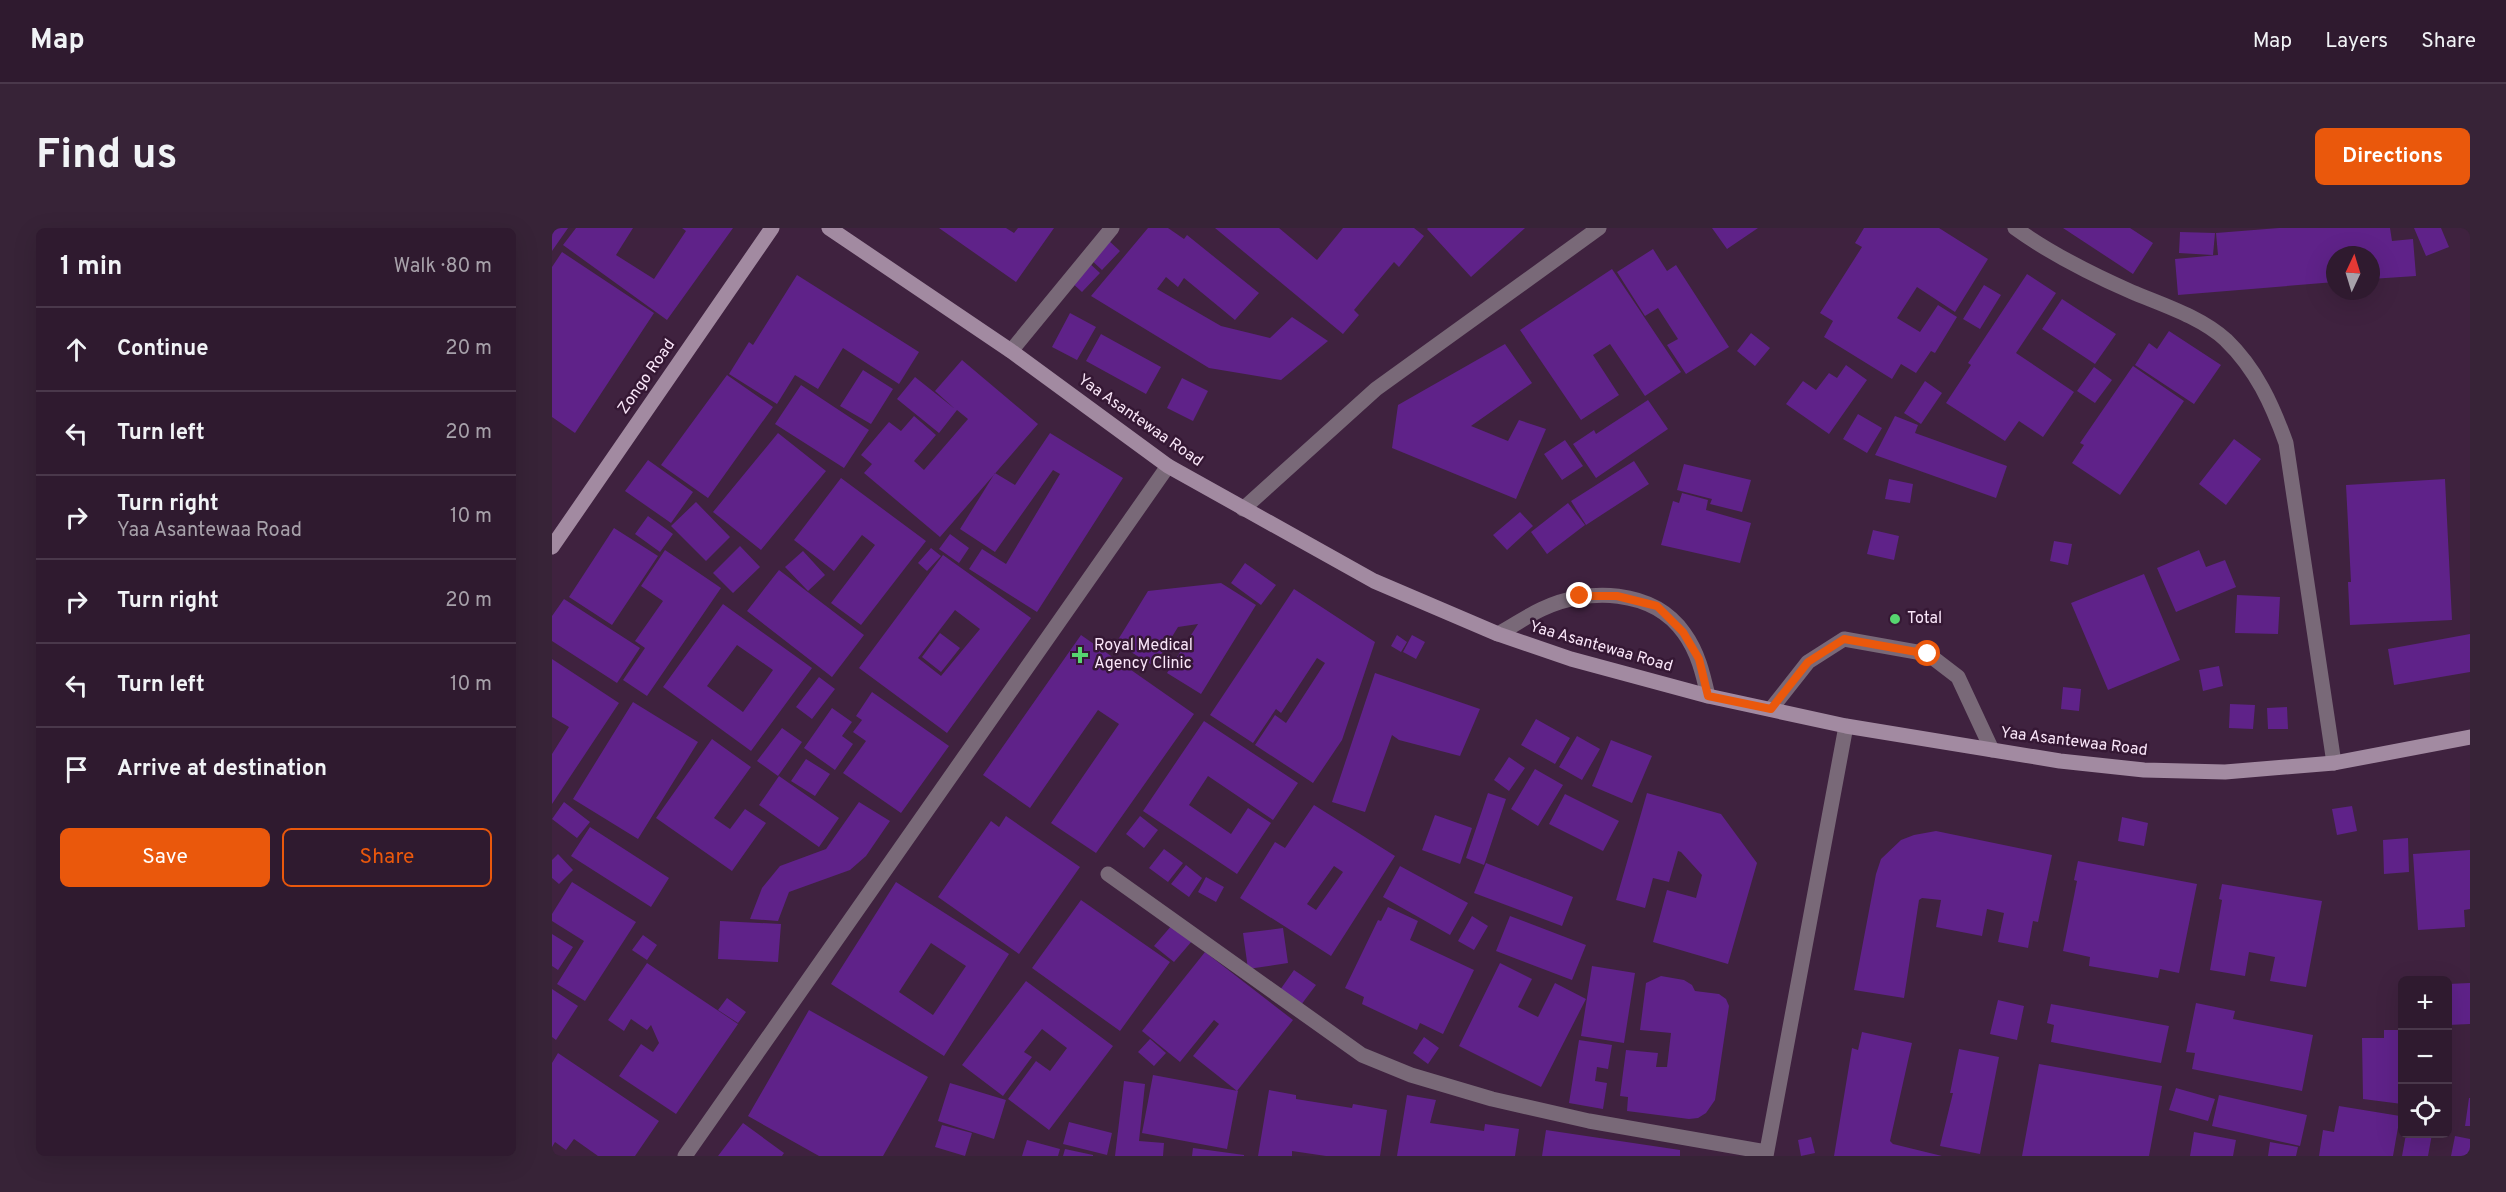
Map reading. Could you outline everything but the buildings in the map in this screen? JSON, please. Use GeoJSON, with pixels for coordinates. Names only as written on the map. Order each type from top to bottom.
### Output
{"type":"FeatureCollection","features":[{"type":"Feature","properties":{"kind":"street","name":"Zongo Road"},"geometry":{"type":"LineString","coordinates":[[552,547],[772,228]]}},
{"type":"Feature","properties":{"kind":"street","name":"Yaa Asantewaa Road"},"geometry":{"type":"LineString","coordinates":[[829,228],[1011,351],[1168,466],[1374,581],[1498,634],[1571,659],[1708,696],[1846,726],[2060,761],[2145,770],[2225,772],[2334,763],[2470,737]]}},
{"type":"Feature","properties":{"kind":"street"},"geometry":{"type":"LineString","coordinates":[[1011,351],[1112,228]]}},
{"type":"Feature","properties":{"kind":"street"},"geometry":{"type":"LineString","coordinates":[[1243,509],[1376,389],[1599,228]]}},
{"type":"Feature","properties":{"kind":"street"},"geometry":{"type":"LineString","coordinates":[[2014,228],[2042,248],[2121,287],[2190,317],[2224,339],[2249,367],[2270,400],[2286,442],[2334,763]]}},
{"type":"Feature","properties":{"kind":"street"},"geometry":{"type":"LineString","coordinates":[[685,1156],[1168,466]]}},
{"type":"Feature","properties":{"kind":"street"},"geometry":{"type":"LineString","coordinates":[[1498,634],[1542,608],[1580,596],[1617,596],[1657,606],[1683,632],[1699,659],[1708,696]]}},
{"type":"Feature","properties":{"kind":"street"},"geometry":{"type":"LineString","coordinates":[[1771,709],[1808,662],[1844,639],[1928,654],[1958,677],[1992,750]]}},
{"type":"Feature","properties":{"kind":"street"},"geometry":{"type":"LineString","coordinates":[[1108,874],[1362,1055],[1401,1071],[1492,1099],[1589,1121],[1766,1154],[1846,726]]}},
{"type":"Feature","properties":{"kind":"place","name":"Total"},"geometry":{"type":"Point","coordinates":[1895,619]}},
{"type":"Feature","properties":{"kind":"place","name":"Royal Medical Agency Clinic"},"geometry":{"type":"Point","coordinates":[1080,655]}},
{"type":"Feature","properties":{"kind":"route"},"geometry":{"type":"LineString","coordinates":[[1580,596],[1617,596],[1657,606],[1683,632],[1699,659],[1708,696],[1771,709],[1808,662],[1844,639],[1928,654]]}}]}
